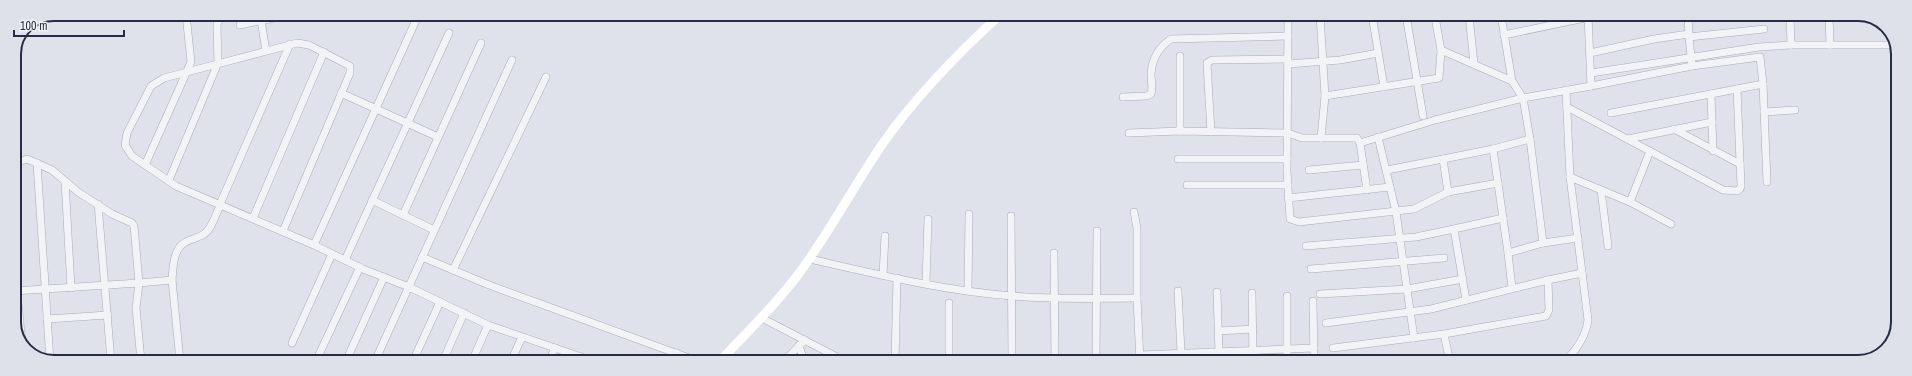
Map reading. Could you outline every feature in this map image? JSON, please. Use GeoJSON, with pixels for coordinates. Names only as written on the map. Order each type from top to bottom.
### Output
{"type":"FeatureCollection","features":[{"type":"Feature","properties":{"kind":"main road"},"geometry":{"type":"LineString","coordinates":[[728,355],[762,318],[810,259],[849,200],[881,147],[910,108],[932,82],[993,21]]}},
{"type":"Feature","properties":{"kind":"street"},"geometry":{"type":"LineString","coordinates":[[145,165],[191,62],[187,21]]}},
{"type":"Feature","properties":{"kind":"street"},"geometry":{"type":"LineString","coordinates":[[169,180],[218,63],[217,24],[219,21]]}},
{"type":"Feature","properties":{"kind":"street"},"geometry":{"type":"LineString","coordinates":[[240,25],[250,21]]}},
{"type":"Feature","properties":{"kind":"street"},"geometry":{"type":"LineString","coordinates":[[261,21],[266,51]]}},
{"type":"Feature","properties":{"kind":"street"},"geometry":{"type":"LineString","coordinates":[[314,245],[416,21]]}},
{"type":"Feature","properties":{"kind":"street"},"geometry":{"type":"LineString","coordinates":[[1288,21],[1287,158],[1290,219],[1299,222],[1396,212],[1419,207],[1448,192],[1498,183]]}},
{"type":"Feature","properties":{"kind":"street"},"geometry":{"type":"LineString","coordinates":[[1320,21],[1325,96],[1321,138]]}},
{"type":"Feature","properties":{"kind":"street"},"geometry":{"type":"LineString","coordinates":[[1373,21],[1384,87]]}},
{"type":"Feature","properties":{"kind":"street"},"geometry":{"type":"LineString","coordinates":[[1407,21],[1422,116]]}},
{"type":"Feature","properties":{"kind":"street"},"geometry":{"type":"LineString","coordinates":[[1325,96],[1439,78],[1441,50],[1436,21]]}},
{"type":"Feature","properties":{"kind":"street"},"geometry":{"type":"LineString","coordinates":[[1470,21],[1474,64]]}},
{"type":"Feature","properties":{"kind":"street"},"geometry":{"type":"LineString","coordinates":[[1502,21],[1512,81],[1523,98],[1530,139],[1543,243]]}},
{"type":"Feature","properties":{"kind":"street"},"geometry":{"type":"LineString","coordinates":[[1504,35],[1566,21]]}},
{"type":"Feature","properties":{"kind":"street"},"geometry":{"type":"LineString","coordinates":[[1588,21],[1591,86]]}},
{"type":"Feature","properties":{"kind":"street"},"geometry":{"type":"LineString","coordinates":[[1688,21],[1692,66]]}},
{"type":"Feature","properties":{"kind":"street"},"geometry":{"type":"LineString","coordinates":[[1790,21],[1791,45]]}},
{"type":"Feature","properties":{"kind":"street"},"geometry":{"type":"LineString","coordinates":[[1828,21],[1830,45]]}},
{"type":"Feature","properties":{"kind":"street"},"geometry":{"type":"LineString","coordinates":[[1590,53],[1654,39],[1764,29]]}},
{"type":"Feature","properties":{"kind":"street"},"geometry":{"type":"LineString","coordinates":[[345,260],[449,33]]}},
{"type":"Feature","properties":{"kind":"street"},"geometry":{"type":"LineString","coordinates":[[1123,97],[1147,96],[1151,94],[1151,74],[1155,56],[1163,44],[1171,39],[1288,36]]}},
{"type":"Feature","properties":{"kind":"street"},"geometry":{"type":"LineString","coordinates":[[403,215],[481,43]]}},
{"type":"Feature","properties":{"kind":"street"},"geometry":{"type":"LineString","coordinates":[[179,355],[172,280],[173,264],[179,248],[184,243],[205,234],[211,226],[290,44]]}},
{"type":"Feature","properties":{"kind":"street"},"geometry":{"type":"LineString","coordinates":[[283,232],[350,73],[350,66],[309,45],[290,44],[188,71],[155,82],[151,86],[127,133],[125,142],[126,149],[132,156],[176,186],[253,218],[283,232],[314,245],[360,267],[409,287],[488,325],[574,355]]}},
{"type":"Feature","properties":{"kind":"street"},"geometry":{"type":"LineString","coordinates":[[1591,73],[1759,47],[1791,45],[1890,45]]}},
{"type":"Feature","properties":{"kind":"street"},"geometry":{"type":"LineString","coordinates":[[1759,47],[1763,84],[1767,182]]}},
{"type":"Feature","properties":{"kind":"street"},"geometry":{"type":"LineString","coordinates":[[1441,50],[1512,81]]}},
{"type":"Feature","properties":{"kind":"street"},"geometry":{"type":"LineString","coordinates":[[253,218],[324,52]]}},
{"type":"Feature","properties":{"kind":"street"},"geometry":{"type":"LineString","coordinates":[[1211,132],[1207,62],[1212,60],[1322,62],[1378,54]]}},
{"type":"Feature","properties":{"kind":"street"},"geometry":{"type":"LineString","coordinates":[[1180,56],[1180,131]]}},
{"type":"Feature","properties":{"kind":"street"},"geometry":{"type":"LineString","coordinates":[[1360,143],[1435,120],[1523,98],[1692,66],[1760,57]]}},
{"type":"Feature","properties":{"kind":"street"},"geometry":{"type":"LineString","coordinates":[[379,355],[512,60]]}},
{"type":"Feature","properties":{"kind":"street"},"geometry":{"type":"LineString","coordinates":[[453,270],[546,77]]}},
{"type":"Feature","properties":{"kind":"street"},"geometry":{"type":"LineString","coordinates":[[1611,113],[1763,84]]}},
{"type":"Feature","properties":{"kind":"street"},"geometry":{"type":"LineString","coordinates":[[1567,108],[1729,192],[1740,189],[1737,89]]}},
{"type":"Feature","properties":{"kind":"street"},"geometry":{"type":"LineString","coordinates":[[1566,90],[1570,177],[1587,325],[1575,351],[1570,355]]}},
{"type":"Feature","properties":{"kind":"street"},"geometry":{"type":"LineString","coordinates":[[341,93],[438,137]]}},
{"type":"Feature","properties":{"kind":"street"},"geometry":{"type":"LineString","coordinates":[[1711,94],[1713,151]]}},
{"type":"Feature","properties":{"kind":"street"},"geometry":{"type":"LineString","coordinates":[[1764,112],[1794,110]]}},
{"type":"Feature","properties":{"kind":"street"},"geometry":{"type":"LineString","coordinates":[[1628,139],[1712,122]]}},
{"type":"Feature","properties":{"kind":"street"},"geometry":{"type":"LineString","coordinates":[[1674,129],[1740,164]]}},
{"type":"Feature","properties":{"kind":"street"},"geometry":{"type":"LineString","coordinates":[[1129,133],[1180,131],[1288,133],[1302,138],[1355,138],[1359,140],[1360,143],[1367,190]]}},
{"type":"Feature","properties":{"kind":"street"},"geometry":{"type":"LineString","coordinates":[[1378,137],[1396,212],[1414,338]]}},
{"type":"Feature","properties":{"kind":"street"},"geometry":{"type":"LineString","coordinates":[[1387,170],[1493,149],[1530,139]]}},
{"type":"Feature","properties":{"kind":"street"},"geometry":{"type":"LineString","coordinates":[[1493,149],[1512,288]]}},
{"type":"Feature","properties":{"kind":"street"},"geometry":{"type":"LineString","coordinates":[[1630,202],[1650,151]]}},
{"type":"Feature","properties":{"kind":"street"},"geometry":{"type":"LineString","coordinates":[[1178,159],[1287,158]]}},
{"type":"Feature","properties":{"kind":"street"},"geometry":{"type":"LineString","coordinates":[[21,161],[27,159],[52,170],[98,204],[134,226],[139,283],[136,308],[140,355]]}},
{"type":"Feature","properties":{"kind":"street"},"geometry":{"type":"LineString","coordinates":[[1443,159],[1448,192]]}},
{"type":"Feature","properties":{"kind":"street"},"geometry":{"type":"LineString","coordinates":[[37,164],[44,290],[50,354]]}},
{"type":"Feature","properties":{"kind":"street"},"geometry":{"type":"LineString","coordinates":[[1309,170],[1363,165]]}},
{"type":"Feature","properties":{"kind":"street"},"geometry":{"type":"LineString","coordinates":[[1570,177],[1630,202],[1671,224]]}},
{"type":"Feature","properties":{"kind":"street"},"geometry":{"type":"LineString","coordinates":[[65,181],[72,288]]}},
{"type":"Feature","properties":{"kind":"street"},"geometry":{"type":"LineString","coordinates":[[1187,185],[1288,185]]}},
{"type":"Feature","properties":{"kind":"street"},"geometry":{"type":"LineString","coordinates":[[1288,198],[1390,187]]}},
{"type":"Feature","properties":{"kind":"street"},"geometry":{"type":"LineString","coordinates":[[1602,190],[1608,246]]}},
{"type":"Feature","properties":{"kind":"street"},"geometry":{"type":"LineString","coordinates":[[372,200],[434,230]]}},
{"type":"Feature","properties":{"kind":"street"},"geometry":{"type":"LineString","coordinates":[[98,204],[111,355]]}},
{"type":"Feature","properties":{"kind":"street"},"geometry":{"type":"LineString","coordinates":[[1134,212],[1137,228],[1137,298],[1140,355]]}},
{"type":"Feature","properties":{"kind":"street"},"geometry":{"type":"LineString","coordinates":[[968,291],[969,214]]}},
{"type":"Feature","properties":{"kind":"street"},"geometry":{"type":"LineString","coordinates":[[1011,216],[1012,355]]}},
{"type":"Feature","properties":{"kind":"street"},"geometry":{"type":"LineString","coordinates":[[926,283],[928,218]]}},
{"type":"Feature","properties":{"kind":"street"},"geometry":{"type":"LineString","coordinates":[[1306,246],[1416,237],[1503,218]]}},
{"type":"Feature","properties":{"kind":"street"},"geometry":{"type":"LineString","coordinates":[[1454,229],[1466,300]]}},
{"type":"Feature","properties":{"kind":"street"},"geometry":{"type":"LineString","coordinates":[[1096,355],[1097,231]]}},
{"type":"Feature","properties":{"kind":"street"},"geometry":{"type":"LineString","coordinates":[[883,275],[885,236]]}},
{"type":"Feature","properties":{"kind":"street"},"geometry":{"type":"LineString","coordinates":[[1508,253],[1543,243],[1578,238]]}},
{"type":"Feature","properties":{"kind":"street"},"geometry":{"type":"LineString","coordinates":[[1054,253],[1055,355]]}},
{"type":"Feature","properties":{"kind":"street"},"geometry":{"type":"LineString","coordinates":[[292,343],[332,254]]}},
{"type":"Feature","properties":{"kind":"street"},"geometry":{"type":"LineString","coordinates":[[422,257],[453,270],[682,355]]}},
{"type":"Feature","properties":{"kind":"street"},"geometry":{"type":"LineString","coordinates":[[1311,269],[1444,258]]}},
{"type":"Feature","properties":{"kind":"street"},"geometry":{"type":"LineString","coordinates":[[810,259],[897,278],[968,291],[1055,299],[1137,298]]}},
{"type":"Feature","properties":{"kind":"street"},"geometry":{"type":"LineString","coordinates":[[319,355],[360,267]]}},
{"type":"Feature","properties":{"kind":"street"},"geometry":{"type":"LineString","coordinates":[[1326,322],[1410,313],[1512,288],[1582,273]]}},
{"type":"Feature","properties":{"kind":"street"},"geometry":{"type":"LineString","coordinates":[[349,355],[384,277]]}},
{"type":"Feature","properties":{"kind":"street"},"geometry":{"type":"LineString","coordinates":[[895,355],[895,305],[897,278]]}},
{"type":"Feature","properties":{"kind":"street"},"geometry":{"type":"LineString","coordinates":[[1320,294],[1407,289],[1463,279]]}},
{"type":"Feature","properties":{"kind":"street"},"geometry":{"type":"LineString","coordinates":[[21,291],[106,286],[172,280]]}},
{"type":"Feature","properties":{"kind":"street"},"geometry":{"type":"LineString","coordinates":[[1333,348],[1444,334],[1546,316],[1549,310],[1548,280]]}},
{"type":"Feature","properties":{"kind":"street"},"geometry":{"type":"LineString","coordinates":[[1178,291],[1181,353]]}},
{"type":"Feature","properties":{"kind":"street"},"geometry":{"type":"LineString","coordinates":[[1217,292],[1219,352]]}},
{"type":"Feature","properties":{"kind":"street"},"geometry":{"type":"LineString","coordinates":[[1252,293],[1253,355]]}},
{"type":"Feature","properties":{"kind":"street"},"geometry":{"type":"LineString","coordinates":[[1286,296],[1287,355]]}},
{"type":"Feature","properties":{"kind":"street"},"geometry":{"type":"LineString","coordinates":[[1313,301],[1314,355]]}},
{"type":"Feature","properties":{"kind":"street"},"geometry":{"type":"LineString","coordinates":[[416,355],[440,302]]}},
{"type":"Feature","properties":{"kind":"street"},"geometry":{"type":"LineString","coordinates":[[949,303],[949,355]]}},
{"type":"Feature","properties":{"kind":"street"},"geometry":{"type":"LineString","coordinates":[[446,355],[464,313]]}},
{"type":"Feature","properties":{"kind":"street"},"geometry":{"type":"LineString","coordinates":[[47,319],[108,315]]}},
{"type":"Feature","properties":{"kind":"street"},"geometry":{"type":"LineString","coordinates":[[762,318],[802,343],[832,355]]}},
{"type":"Feature","properties":{"kind":"street"},"geometry":{"type":"LineString","coordinates":[[475,355],[488,325]]}},
{"type":"Feature","properties":{"kind":"street"},"geometry":{"type":"LineString","coordinates":[[1219,331],[1253,329]]}},
{"type":"Feature","properties":{"kind":"street"},"geometry":{"type":"LineString","coordinates":[[1444,334],[1448,355]]}},
{"type":"Feature","properties":{"kind":"street"},"geometry":{"type":"LineString","coordinates":[[514,355],[522,337]]}},
{"type":"Feature","properties":{"kind":"street"},"geometry":{"type":"LineString","coordinates":[[791,355],[802,343]]}},
{"type":"Feature","properties":{"kind":"street"},"geometry":{"type":"LineString","coordinates":[[802,343],[803,355]]}},
{"type":"Feature","properties":{"kind":"street"},"geometry":{"type":"LineString","coordinates":[[552,355],[555,348]]}},
{"type":"Feature","properties":{"kind":"street"},"geometry":{"type":"LineString","coordinates":[[1167,355],[1181,353],[1314,348]]}}]}
